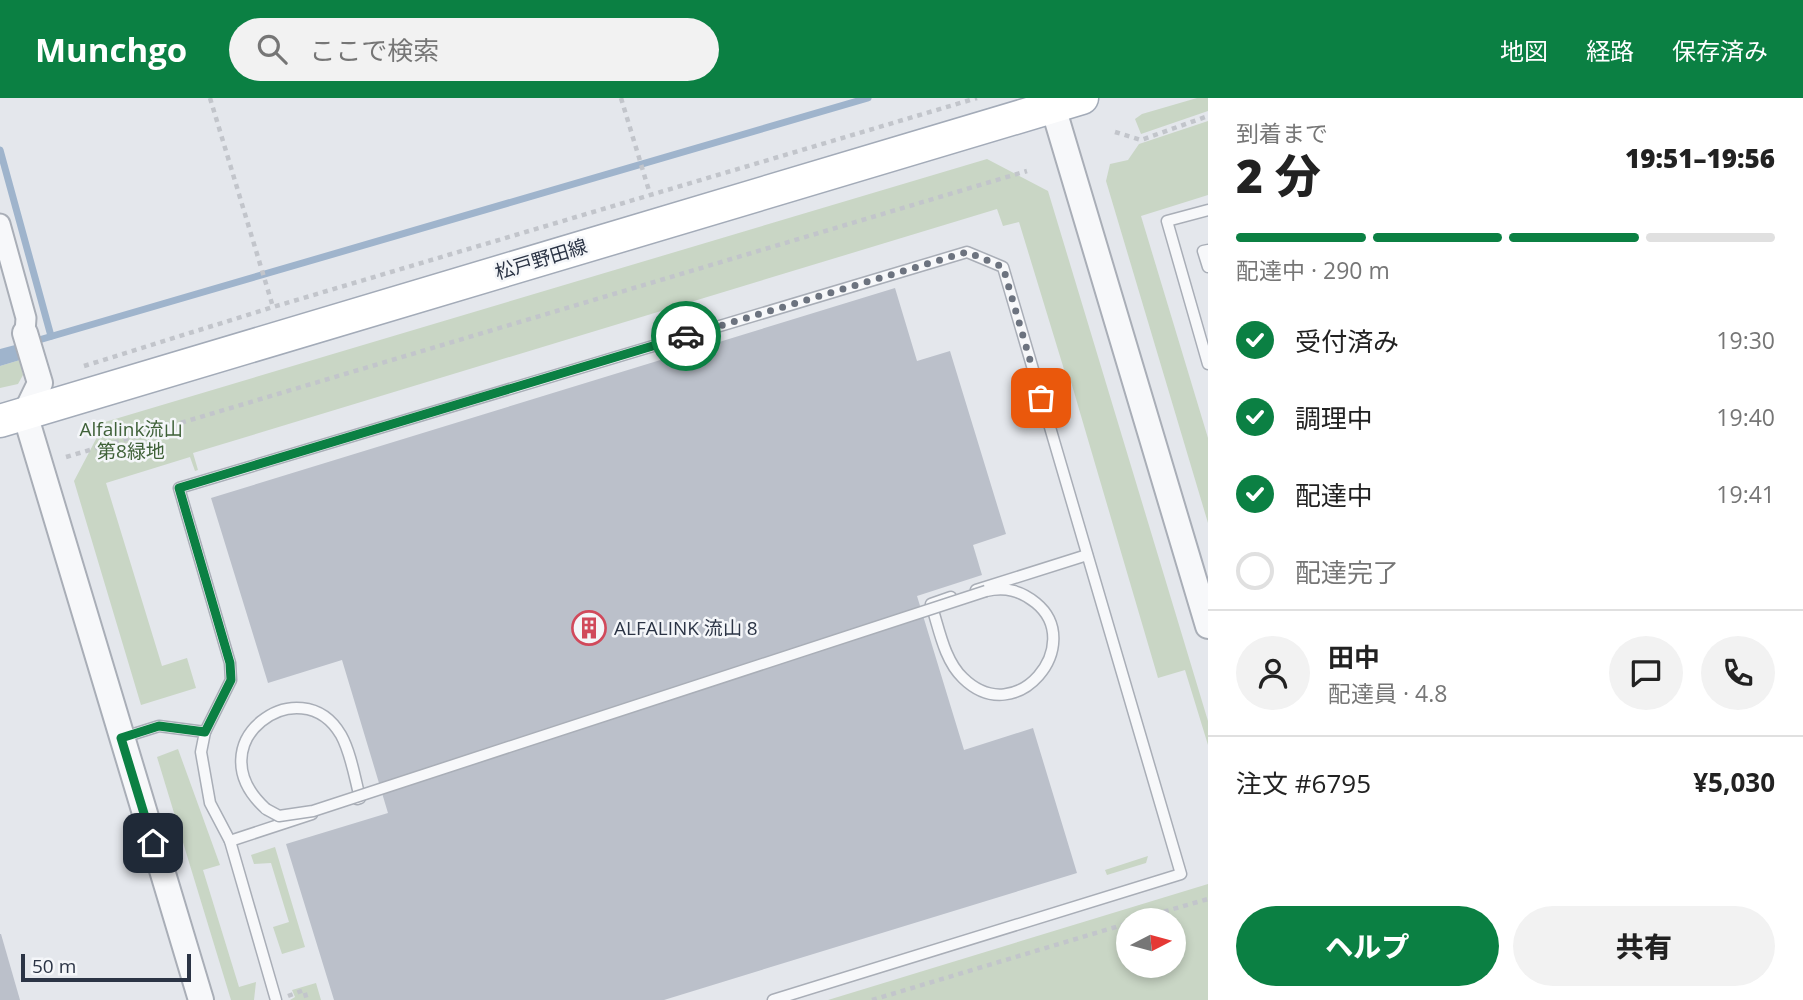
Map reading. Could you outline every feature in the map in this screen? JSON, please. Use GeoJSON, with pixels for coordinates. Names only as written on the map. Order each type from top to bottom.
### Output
{"type":"FeatureCollection","features":[{"type":"Feature","properties":{"kind":"main road","name":"松戸野田線"},"geometry":{"type":"LineString","coordinates":[[12,417],[1067,102]]}},
{"type":"Feature","properties":{"kind":"street"},"geometry":{"type":"LineString","coordinates":[[1067,102],[1208,626]]}},
{"type":"Feature","properties":{"kind":"street"},"geometry":{"type":"LineString","coordinates":[[0,224],[26,318],[25,333],[40,383],[12,417],[121,738],[201,1000]]}},
{"type":"Feature","properties":{"kind":"lane"},"geometry":{"type":"LineString","coordinates":[[1208,210],[1167,221],[1208,364]]}},
{"type":"Feature","properties":{"kind":"lane"},"geometry":{"type":"LineString","coordinates":[[1208,250],[1203,251],[1208,267]]}},
{"type":"Feature","properties":{"kind":"lane"},"geometry":{"type":"LineString","coordinates":[[276,1000],[230,841],[210,803],[205,784],[201,752],[205,732],[231,680],[230,663],[179,488],[967,252],[1003,267],[1181,874],[773,1000]]}},
{"type":"Feature","properties":{"kind":"lane"},"geometry":{"type":"LineString","coordinates":[[230,841],[360,798],[342,736],[331,722],[316,712],[299,708],[281,710],[265,717],[247,738],[240,764],[252,797],[279,816],[313,811],[985,592],[1012,590],[1026,595],[1040,606],[1049,622],[1051,648],[1042,673],[1029,686],[1013,693],[995,695],[979,691],[961,677],[943,641],[931,604],[1087,555]]}},
{"type":"Feature","properties":{"kind":"lane"},"geometry":{"type":"LineString","coordinates":[[121,738],[159,726],[205,732]]}},
{"type":"Feature","properties":{"kind":"path"},"geometry":{"type":"LineString","coordinates":[[210,98],[273,307]]}},
{"type":"Feature","properties":{"kind":"path"},"geometry":{"type":"LineString","coordinates":[[621,98],[650,194]]}},
{"type":"Feature","properties":{"kind":"path"},"geometry":{"type":"LineString","coordinates":[[77,369],[273,307],[978,98]]}},
{"type":"Feature","properties":{"kind":"path"},"geometry":{"type":"LineString","coordinates":[[1115,132],[1140,140],[1208,116]]}},
{"type":"Feature","properties":{"kind":"path"},"geometry":{"type":"LineString","coordinates":[[66,457],[1027,171]]}},
{"type":"Feature","properties":{"kind":"path"},"geometry":{"type":"LineString","coordinates":[[1177,908],[1208,899]]}},
{"type":"Feature","properties":{"kind":"path"},"geometry":{"type":"LineString","coordinates":[[872,1000],[1116,926]]}},
{"type":"Feature","properties":{"kind":"path"},"geometry":{"type":"LineString","coordinates":[[276,1000],[304,990],[307,1000]]}},
{"type":"Feature","properties":{"kind":"green space"},"geometry":{"type":"Polygon","coordinates":[[[1197,98],[1208,98],[1208,111],[1141,134],[1135,119],[1142,114],[1197,98]]]}},
{"type":"Feature","properties":{"kind":"green space"},"geometry":{"type":"Polygon","coordinates":[[[1208,121],[1208,195],[1141,216],[1208,438],[1208,523],[1106,181],[1110,164],[1128,160],[1139,144],[1208,121]]]}},
{"type":"Feature","properties":{"kind":"green space","name":"Alfalink流山 第8緑地"},"geometry":{"type":"Polygon","coordinates":[[[987,159],[1048,191],[1208,721],[1208,745],[1185,670],[1158,678],[1069,375],[1066,376],[1019,222],[1003,226],[997,209],[193,453],[198,470],[195,471],[190,457],[106,483],[162,666],[187,658],[196,688],[141,705],[74,481],[105,422],[987,159]]]}},
{"type":"Feature","properties":{"kind":"green space"},"geometry":{"type":"Polygon","coordinates":[[[20,360],[23,375],[18,384],[0,388],[0,366],[20,360]]]}},
{"type":"Feature","properties":{"kind":"green space"},"geometry":{"type":"Polygon","coordinates":[[[178,749],[220,865],[203,870],[239,987],[256,982],[254,1000],[231,1000],[157,757],[178,749]]]}},
{"type":"Feature","properties":{"kind":"green space"},"geometry":{"type":"Polygon","coordinates":[[[275,847],[305,947],[282,954],[273,927],[289,922],[271,863],[254,864],[251,855],[275,847]]]}},
{"type":"Feature","properties":{"kind":"green space"},"geometry":{"type":"Polygon","coordinates":[[[1148,856],[1146,863],[1107,875],[1105,870],[1148,856]]]}},
{"type":"Feature","properties":{"kind":"green space"},"geometry":{"type":"Polygon","coordinates":[[[1208,884],[1208,1000],[828,1000],[1116,912],[1116,978],[1186,978],[1186,908],[1129,908],[1208,884]]]}},
{"type":"Feature","properties":{"kind":"green space"},"geometry":{"type":"Polygon","coordinates":[[[316,983],[321,1000],[290,1000],[295,997],[292,990],[316,983]]]}},
{"type":"Feature","properties":{"kind":"water"},"geometry":{"type":"Polygon","coordinates":[[[15,345],[20,360],[0,366],[0,349],[15,345]]]}},
{"type":"Feature","properties":{"kind":"building","name":"ALFALINK 流山 8"},"geometry":{"type":"Polygon","coordinates":[[[895,288],[917,361],[950,351],[1006,534],[973,545],[982,575],[917,596],[964,750],[1033,728],[1077,873],[664,1000],[334,1000],[286,844],[388,813],[342,660],[268,683],[211,498],[895,288]]]}},
{"type":"Feature","properties":{"kind":"building"},"geometry":{"type":"Polygon","coordinates":[[[1,934],[20,1000],[0,1000],[1,934]]]}},
{"type":"Feature","properties":{"kind":"waterway"},"geometry":{"type":"LineString","coordinates":[[32,342],[868,98]]}},
{"type":"Feature","properties":{"kind":"waterway"},"geometry":{"type":"LineString","coordinates":[[0,150],[51,336]]}},
{"type":"Feature","properties":{"kind":"way so far"},"geometry":{"type":"LineString","coordinates":[[686,336],[967,252],[1003,267],[1041,398]]}},
{"type":"Feature","properties":{"kind":"place","name":"ALFALINK 流山 8"},"geometry":{"type":"Point","coordinates":[589,628]}},
{"type":"Feature","properties":{"kind":"route"},"geometry":{"type":"LineString","coordinates":[[153,843],[121,738],[159,726],[205,732],[231,680],[230,663],[179,488],[686,336]]}}]}
